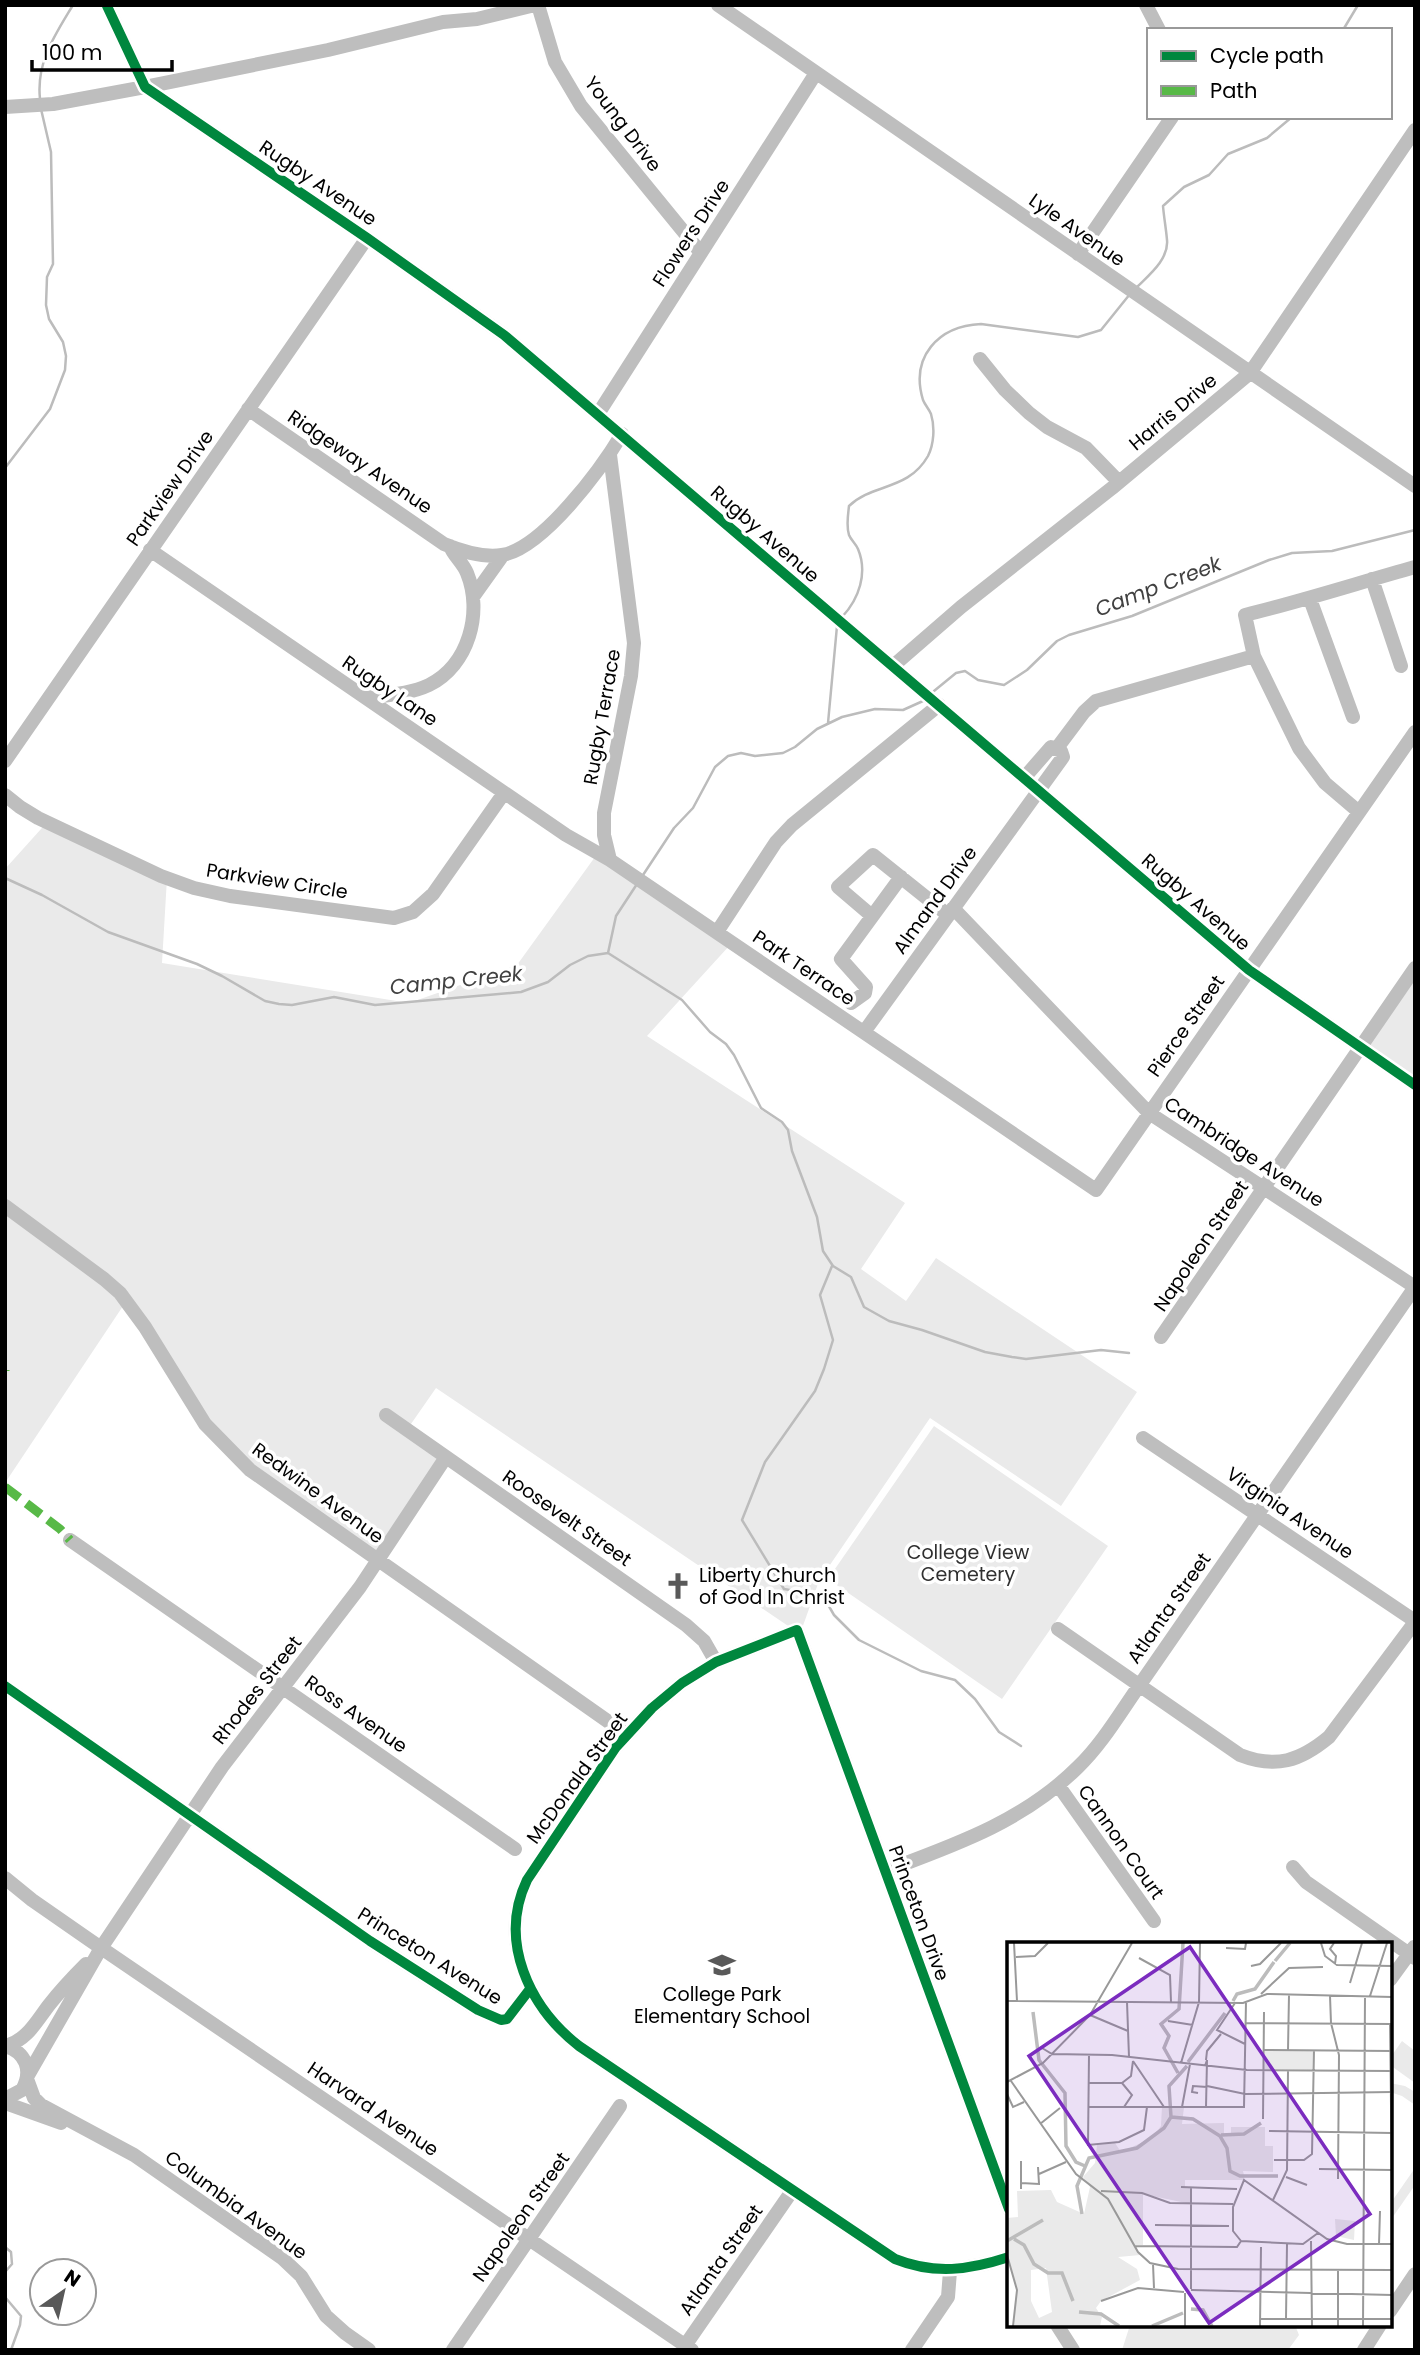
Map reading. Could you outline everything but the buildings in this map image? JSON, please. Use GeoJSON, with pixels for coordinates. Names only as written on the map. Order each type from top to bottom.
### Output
{"type":"FeatureCollection","features":[{"type":"Feature","properties":{"kind":"street"},"geometry":{"type":"LineString","coordinates":[[5,107],[53,104],[145,87],[328,50],[443,22],[477,19],[536,5]]}},
{"type":"Feature","properties":{"kind":"street","name":"Young Drive"},"geometry":{"type":"LineString","coordinates":[[536,5],[555,62],[581,106],[701,253]]}},
{"type":"Feature","properties":{"kind":"street","name":"Lyle Avenue"},"geometry":{"type":"LineString","coordinates":[[718,5],[1415,486]]}},
{"type":"Feature","properties":{"kind":"street"},"geometry":{"type":"LineString","coordinates":[[1146,5],[1158,28]]}},
{"type":"Feature","properties":{"kind":"street"},"geometry":{"type":"LineString","coordinates":[[107,6],[145,87]]}},
{"type":"Feature","properties":{"kind":"street","name":"Flowers Drive"},"geometry":{"type":"LineString","coordinates":[[598,414],[816,74]]}},
{"type":"Feature","properties":{"kind":"street","name":"Rugby Avenue"},"geometry":{"type":"LineString","coordinates":[[145,87],[367,237],[504,335],[1249,970],[1415,1085]]}},
{"type":"Feature","properties":{"kind":"street"},"geometry":{"type":"LineString","coordinates":[[1078,254],[1171,119]]}},
{"type":"Feature","properties":{"kind":"street","name":"Harris Drive"},"geometry":{"type":"LineString","coordinates":[[893,666],[961,607],[1119,482],[1250,373],[1415,130]]}},
{"type":"Feature","properties":{"kind":"street","name":"Parkview Drive"},"geometry":{"type":"LineString","coordinates":[[5,761],[367,237]]}},
{"type":"Feature","properties":{"kind":"street"},"geometry":{"type":"LineString","coordinates":[[980,359],[1005,390],[1029,412],[1047,427],[1086,448],[1119,482]]}},
{"type":"Feature","properties":{"kind":"street","name":"Ridgeway Avenue"},"geometry":{"type":"LineString","coordinates":[[248,409],[450,546]]}},
{"type":"Feature","properties":{"kind":"street"},"geometry":{"type":"LineString","coordinates":[[450,546],[479,554],[503,555],[532,542],[547,530],[610,455],[622,435]]}},
{"type":"Feature","properties":{"kind":"street","name":"Rugby Terrace"},"geometry":{"type":"LineString","coordinates":[[610,455],[634,643],[631,676],[604,813],[604,835],[610,860]]}},
{"type":"Feature","properties":{"kind":"street"},"geometry":{"type":"LineString","coordinates":[[366,698],[417,690],[432,684],[446,674],[467,645],[472,629],[473,597],[467,573],[450,546]]}},
{"type":"Feature","properties":{"kind":"street","name":"Rugby Lane"},"geometry":{"type":"LineString","coordinates":[[150,551],[566,835],[610,860]]}},
{"type":"Feature","properties":{"kind":"street"},"geometry":{"type":"LineString","coordinates":[[473,597],[503,555]]}},
{"type":"Feature","properties":{"kind":"street"},"geometry":{"type":"LineString","coordinates":[[1359,812],[1310,766],[1299,748],[1254,656],[1245,615],[1310,599],[1415,567]]}},
{"type":"Feature","properties":{"kind":"street"},"geometry":{"type":"LineString","coordinates":[[1372,579],[1401,666]]}},
{"type":"Feature","properties":{"kind":"street"},"geometry":{"type":"LineString","coordinates":[[1310,599],[1353,717]]}},
{"type":"Feature","properties":{"kind":"street"},"geometry":{"type":"LineString","coordinates":[[1024,778],[1051,747],[1057,748],[1084,712],[1096,701],[1254,656]]}},
{"type":"Feature","properties":{"kind":"street"},"geometry":{"type":"LineString","coordinates":[[717,932],[776,842],[792,825],[939,705]]}},
{"type":"Feature","properties":{"kind":"street","name":"Pierce Street"},"geometry":{"type":"LineString","coordinates":[[976,1109],[1096,1190],[1415,732]]}},
{"type":"Feature","properties":{"kind":"street","name":"Almand Drive"},"geometry":{"type":"LineString","coordinates":[[864,1032],[1063,757],[1057,748]]}},
{"type":"Feature","properties":{"kind":"street","name":"Parkview Circle"},"geometry":{"type":"LineString","coordinates":[[5,795],[38,818],[161,876],[194,888],[230,896],[394,918],[413,912],[433,894],[504,793]]}},
{"type":"Feature","properties":{"kind":"street","name":"Cambridge Avenue"},"geometry":{"type":"LineString","coordinates":[[872,916],[838,887],[873,855],[950,912],[1149,1113],[1415,1287]]}},
{"type":"Feature","properties":{"kind":"street","name":"Park Terrace"},"geometry":{"type":"LineString","coordinates":[[610,860],[976,1109]]}},
{"type":"Feature","properties":{"kind":"street"},"geometry":{"type":"LineString","coordinates":[[851,1003],[865,993],[866,987],[841,958],[901,877]]}},
{"type":"Feature","properties":{"kind":"street","name":"Napoleon Street"},"geometry":{"type":"LineString","coordinates":[[1161,1337],[1415,968]]}},
{"type":"Feature","properties":{"kind":"street","name":"Redwine Avenue"},"geometry":{"type":"LineString","coordinates":[[5,1206],[120,1293],[145,1327],[199,1416],[233,1455],[269,1485],[626,1734]]}},
{"type":"Feature","properties":{"kind":"street","name":"Atlanta Street"},"geometry":{"type":"LineString","coordinates":[[885,1871],[976,1837],[1016,1815],[1078,1767],[1095,1748],[1139,1686],[1415,1287]]}},
{"type":"Feature","properties":{"kind":"street","name":"Roosevelt Street"},"geometry":{"type":"LineString","coordinates":[[386,1415],[686,1625],[704,1641],[716,1662]]}},
{"type":"Feature","properties":{"kind":"street","name":"Virginia Avenue"},"geometry":{"type":"LineString","coordinates":[[1143,1438],[1415,1621]]}},
{"type":"Feature","properties":{"kind":"street","name":"Rhodes Street"},"geometry":{"type":"LineString","coordinates":[[5,2101],[20,2091],[101,1948],[222,1767],[378,1561],[446,1457]]}},
{"type":"Feature","properties":{"kind":"street","name":"Ross Avenue"},"geometry":{"type":"LineString","coordinates":[[70,1540],[536,1865]]}},
{"type":"Feature","properties":{"kind":"street"},"geometry":{"type":"LineString","coordinates":[[1058,1629],[1240,1755],[1265,1762],[1290,1760],[1312,1752],[1329,1737],[1415,1621]]}},
{"type":"Feature","properties":{"kind":"street","name":"McDonald Street"},"geometry":{"type":"LineString","coordinates":[[530,1989],[518,1956],[515,1925],[520,1894],[536,1865],[626,1734],[667,1695],[716,1662],[797,1630]]}},
{"type":"Feature","properties":{"kind":"street","name":"Princeton Drive"},"geometry":{"type":"LineString","coordinates":[[797,1630],[1007,2204]]}},
{"type":"Feature","properties":{"kind":"street","name":"Princeton Avenue"},"geometry":{"type":"LineString","coordinates":[[5,1686],[386,1951],[494,2018],[501,2020],[512,2015],[530,1989],[550,2020],[579,2046],[895,2259],[930,2270],[950,2271],[1007,2258]]}},
{"type":"Feature","properties":{"kind":"street","name":"Cannon Court"},"geometry":{"type":"LineString","coordinates":[[1058,1785],[1153,1921]]}},
{"type":"Feature","properties":{"kind":"street"},"geometry":{"type":"LineString","coordinates":[[1293,1867],[1306,1882],[1413,1953],[1392,1978]]}},
{"type":"Feature","properties":{"kind":"street","name":"Harvard Avenue"},"geometry":{"type":"LineString","coordinates":[[5,1880],[686,2348]]}},
{"type":"Feature","properties":{"kind":"street","name":"Rhodes Street"},"geometry":{"type":"LineString","coordinates":[[6,2046],[21,2040],[28,2033],[60,1992],[101,1948]]}},
{"type":"Feature","properties":{"kind":"street","name":"Columbia Avenue"},"geometry":{"type":"LineString","coordinates":[[6,2046],[22,2056],[27,2078],[37,2101],[145,2162],[282,2258],[301,2276],[326,2316],[369,2350]]}},
{"type":"Feature","properties":{"kind":"street","name":"Columbia Avenue"},"geometry":{"type":"LineString","coordinates":[[5,2101],[96,2134]]}},
{"type":"Feature","properties":{"kind":"street","name":"Napoleon Street"},"geometry":{"type":"LineString","coordinates":[[453,2350],[621,2106]]}},
{"type":"Feature","properties":{"kind":"street","name":"Atlanta Street"},"geometry":{"type":"LineString","coordinates":[[686,2348],[792,2191]]}},
{"type":"Feature","properties":{"kind":"street"},"geometry":{"type":"LineString","coordinates":[[912,2350],[948,2297],[950,2271]]}},
{"type":"Feature","properties":{"kind":"street"},"geometry":{"type":"LineString","coordinates":[[1392,2308],[1415,2274]]}},
{"type":"Feature","properties":{"kind":"street"},"geometry":{"type":"LineString","coordinates":[[1058,2327],[1073,2350]]}},
{"type":"Feature","properties":{"kind":"street"},"geometry":{"type":"LineString","coordinates":[[1364,2350],[1379,2327]]}},
{"type":"Feature","properties":{"kind":"green space"},"geometry":{"type":"Polygon","coordinates":[[[50,819],[167,878],[162,963],[409,1003],[517,965],[600,850],[730,945],[647,1036],[905,1203],[861,1269],[906,1301],[936,1258],[1137,1392],[1061,1506],[930,1418],[819,1581],[800,1634],[436,1388],[404,1434],[442,1460],[375,1560],[252,1467],[211,1426],[125,1303],[5,1483],[5,869],[50,819]]]}},
{"type":"Feature","properties":{"kind":"green space"},"geometry":{"type":"Polygon","coordinates":[[[1415,980],[1415,1076],[1369,1045],[1415,980]]]}},
{"type":"Feature","properties":{"kind":"green space","name":"College View Cemetery"},"geometry":{"type":"Polygon","coordinates":[[[934,1426],[1108,1546],[1002,1699],[828,1579],[934,1426]]]}},
{"type":"Feature","properties":{"kind":"green space"},"geometry":{"type":"Polygon","coordinates":[[[1402,2041],[1415,2051],[1415,2083],[1392,2066],[1392,2055],[1402,2041]]]}},
{"type":"Feature","properties":{"kind":"green space"},"geometry":{"type":"Polygon","coordinates":[[[1392,2083],[1405,2086],[1415,2092],[1415,2105],[1392,2093],[1392,2083]]]}},
{"type":"Feature","properties":{"kind":"green space"},"geometry":{"type":"Polygon","coordinates":[[[1415,2168],[1415,2185],[1392,2218],[1392,2201],[1415,2168]]]}},
{"type":"Feature","properties":{"kind":"green space"},"geometry":{"type":"Polygon","coordinates":[[[1129,2327],[1296,2327],[1299,2335],[1288,2350],[1122,2350],[1129,2327]]]}},
{"type":"Feature","properties":{"kind":"waterway"},"geometry":{"type":"LineString","coordinates":[[40,99],[41,73],[48,49],[73,5]]}},
{"type":"Feature","properties":{"kind":"waterway"},"geometry":{"type":"LineString","coordinates":[[1344,28],[1358,5]]}},
{"type":"Feature","properties":{"kind":"waterway"},"geometry":{"type":"LineString","coordinates":[[5,468],[50,409],[65,370],[63,342],[49,319],[46,305],[47,277],[53,264],[51,152],[41,109]]}},
{"type":"Feature","properties":{"kind":"waterway"},"geometry":{"type":"LineString","coordinates":[[1137,287],[1165,254],[1167,240],[1163,206],[1184,187],[1209,175],[1228,154],[1267,138],[1290,119]]}},
{"type":"Feature","properties":{"kind":"waterway"},"geometry":{"type":"LineString","coordinates":[[842,617],[857,594],[862,576],[861,558],[848,532],[849,506],[869,493],[911,475],[930,451],[932,419],[923,400],[920,384],[924,358],[931,347],[952,331],[981,324],[1078,337],[1101,330],[1130,294]]}},
{"type":"Feature","properties":{"kind":"waterway","name":"Camp Creek"},"geometry":{"type":"LineString","coordinates":[[934,691],[956,673],[965,671],[978,680],[1004,685],[1027,670],[1057,641],[1069,635],[1132,616],[1269,560],[1292,553],[1332,551],[1415,530]]}},
{"type":"Feature","properties":{"kind":"waterway"},"geometry":{"type":"LineString","coordinates":[[828,723],[837,626]]}},
{"type":"Feature","properties":{"kind":"waterway","name":"Camp Creek"},"geometry":{"type":"LineString","coordinates":[[643,875],[674,828],[693,808],[715,767],[728,756],[741,753],[755,756],[783,753],[817,729],[842,717],[875,709],[903,710],[923,701]]}},
{"type":"Feature","properties":{"kind":"waterway","name":"Camp Creek"},"geometry":{"type":"LineString","coordinates":[[5,878],[42,895],[108,932],[197,964],[265,1001],[279,1004],[292,1005],[334,997],[375,1005],[521,992],[548,982],[570,965],[588,956],[608,953]]}},
{"type":"Feature","properties":{"kind":"waterway","name":"Camp Creek"},"geometry":{"type":"LineString","coordinates":[[608,953],[616,916],[637,884]]}},
{"type":"Feature","properties":{"kind":"waterway"},"geometry":{"type":"LineString","coordinates":[[608,953],[682,1000],[734,1055],[761,1108],[782,1122],[788,1130],[792,1151],[817,1217],[823,1251],[833,1266],[851,1277],[864,1307],[889,1321],[985,1352],[1012,1357],[1026,1359],[1101,1350],[1129,1353]]}},
{"type":"Feature","properties":{"kind":"waterway"},"geometry":{"type":"LineString","coordinates":[[832,1266],[820,1295],[833,1340],[824,1369],[815,1391],[765,1462],[742,1520],[784,1589],[823,1596],[834,1615],[859,1640],[921,1671],[955,1680],[975,1699],[999,1732],[1021,1746]]}},
{"type":"Feature","properties":{"kind":"waterway"},"geometry":{"type":"LineString","coordinates":[[5,2247],[11,2252],[12,2264],[5,2272]]}},
{"type":"Feature","properties":{"kind":"waterway"},"geometry":{"type":"LineString","coordinates":[[5,2297],[21,2316],[11,2350]]}},
{"type":"Feature","properties":{"kind":"marked path"},"geometry":{"type":"LineString","coordinates":[[5,1487],[60,1529],[70,1540]]}},
{"type":"Feature","properties":{"kind":"cycle path"},"geometry":{"type":"LineString","coordinates":[[107,6],[145,87],[504,335],[1249,970],[1415,1085]]}},
{"type":"Feature","properties":{"kind":"cycle path"},"geometry":{"type":"LineString","coordinates":[[1007,2204],[797,1630],[716,1662],[682,1683],[652,1708],[616,1747],[527,1880],[519,1903],[516,1926],[523,1971],[533,1992],[561,2030],[579,2046],[895,2259],[924,2267],[952,2269],[1007,2258]]}},
{"type":"Feature","properties":{"kind":"cycle path"},"geometry":{"type":"LineString","coordinates":[[5,1686],[370,1941],[478,2010],[501,2020],[507,2019],[530,1989]]}},
{"type":"Feature","properties":{"kind":"place","name":"Liberty Church of God In Christ"},"geometry":{"type":"Point","coordinates":[678,1586]}},
{"type":"Feature","properties":{"kind":"place","name":"College Park Elementary School"},"geometry":{"type":"Point","coordinates":[722,1965]}}]}
